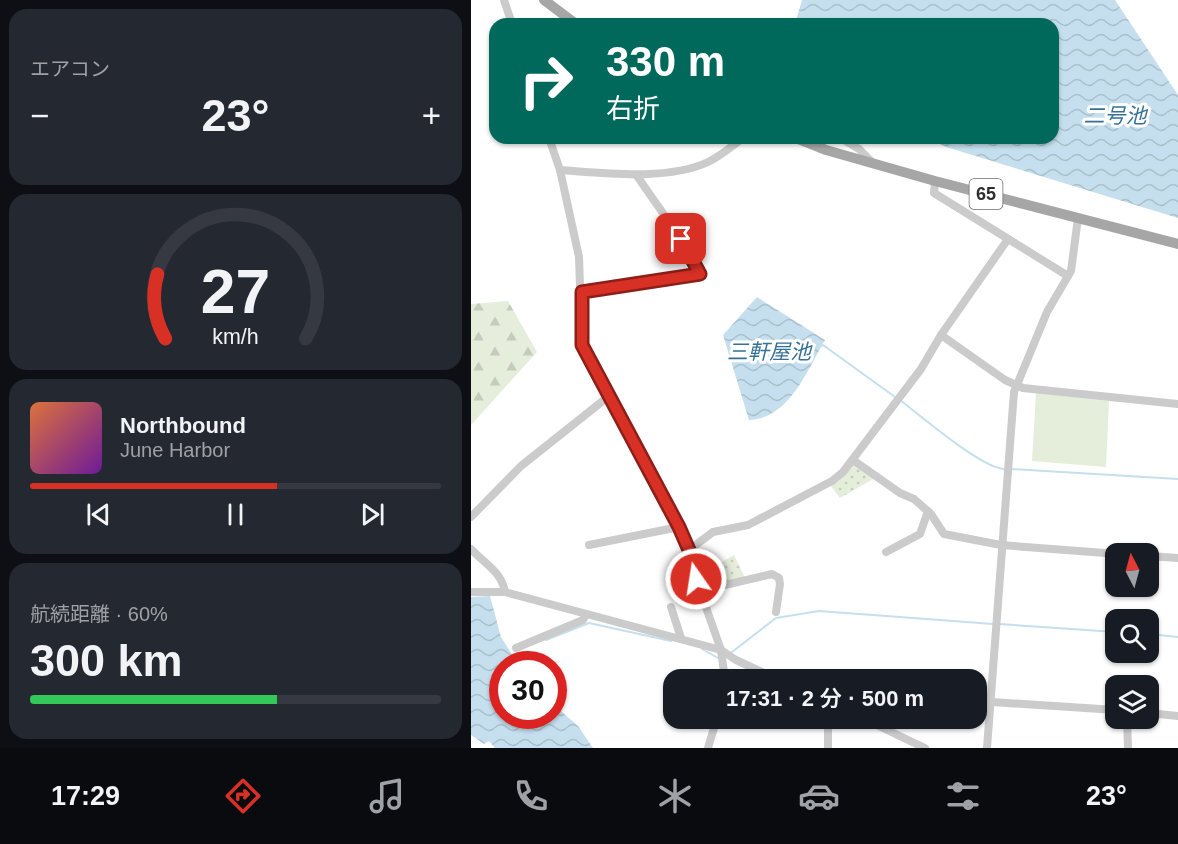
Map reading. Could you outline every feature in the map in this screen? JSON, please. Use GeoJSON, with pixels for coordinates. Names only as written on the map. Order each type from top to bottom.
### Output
{"type":"FeatureCollection","features":[{"type":"Feature","properties":{"kind":"main road"},"geometry":{"type":"LineString","coordinates":[[544,0],[568,18]]}},
{"type":"Feature","properties":{"kind":"main road","name":"65"},"geometry":{"type":"LineString","coordinates":[[811,144],[935,181],[1178,244]]}},
{"type":"Feature","properties":{"kind":"street"},"geometry":{"type":"LineString","coordinates":[[504,0],[510,18]]}},
{"type":"Feature","properties":{"kind":"street"},"geometry":{"type":"LineString","coordinates":[[551,144],[579,257],[582,292],[582,345],[679,527],[689,550],[721,650],[724,669]]}},
{"type":"Feature","properties":{"kind":"street"},"geometry":{"type":"LineString","coordinates":[[559,170],[637,176],[708,162],[734,144]]}},
{"type":"Feature","properties":{"kind":"street"},"geometry":{"type":"LineString","coordinates":[[851,144],[874,164]]}},
{"type":"Feature","properties":{"kind":"street"},"geometry":{"type":"LineString","coordinates":[[582,292],[700,274],[681,239],[637,176]]}},
{"type":"Feature","properties":{"kind":"street"},"geometry":{"type":"LineString","coordinates":[[935,181],[934,192],[1068,276]]}},
{"type":"Feature","properties":{"kind":"street"},"geometry":{"type":"LineString","coordinates":[[987,748],[1001,545],[1016,386],[1047,312],[1068,276],[1078,218]]}},
{"type":"Feature","properties":{"kind":"street"},"geometry":{"type":"LineString","coordinates":[[689,550],[713,532],[749,525],[832,481],[853,460],[921,369],[941,335],[1008,239]]}},
{"type":"Feature","properties":{"kind":"street"},"geometry":{"type":"LineString","coordinates":[[941,335],[1016,386],[1178,404]]}},
{"type":"Feature","properties":{"kind":"street"},"geometry":{"type":"LineString","coordinates":[[473,515],[521,466],[609,396]]}},
{"type":"Feature","properties":{"kind":"street"},"geometry":{"type":"LineString","coordinates":[[853,460],[900,493],[914,499],[928,511],[944,534],[1001,545],[1105,553]]}},
{"type":"Feature","properties":{"kind":"street"},"geometry":{"type":"LineString","coordinates":[[471,502],[473,515]]}},
{"type":"Feature","properties":{"kind":"street"},"geometry":{"type":"LineString","coordinates":[[886,552],[920,534],[928,511]]}},
{"type":"Feature","properties":{"kind":"street"},"geometry":{"type":"LineString","coordinates":[[589,544],[679,527]]}},
{"type":"Feature","properties":{"kind":"street"},"geometry":{"type":"LineString","coordinates":[[473,556],[497,574],[505,592]]}},
{"type":"Feature","properties":{"kind":"street"},"geometry":{"type":"LineString","coordinates":[[1159,557],[1178,558]]}},
{"type":"Feature","properties":{"kind":"street"},"geometry":{"type":"LineString","coordinates":[[697,580],[708,578],[725,585],[772,574],[779,578],[780,584],[776,612]]}},
{"type":"Feature","properties":{"kind":"street"},"geometry":{"type":"LineString","coordinates":[[471,592],[505,592],[681,638],[721,650],[755,669]]}},
{"type":"Feature","properties":{"kind":"street"},"geometry":{"type":"LineString","coordinates":[[671,607],[681,638]]}},
{"type":"Feature","properties":{"kind":"street"},"geometry":{"type":"LineString","coordinates":[[516,648],[583,620],[586,614]]}},
{"type":"Feature","properties":{"kind":"street"},"geometry":{"type":"LineString","coordinates":[[987,702],[1105,710]]}},
{"type":"Feature","properties":{"kind":"street"},"geometry":{"type":"LineString","coordinates":[[1159,714],[1178,716]]}},
{"type":"Feature","properties":{"kind":"street"},"geometry":{"type":"LineString","coordinates":[[708,748],[714,729]]}},
{"type":"Feature","properties":{"kind":"street"},"geometry":{"type":"LineString","coordinates":[[828,729],[828,748]]}},
{"type":"Feature","properties":{"kind":"street"},"geometry":{"type":"LineString","coordinates":[[885,729],[925,748]]}},
{"type":"Feature","properties":{"kind":"street"},"geometry":{"type":"LineString","coordinates":[[1127,729],[1128,748]]}},
{"type":"Feature","properties":{"kind":"green space"},"geometry":{"type":"Polygon","coordinates":[[[508,301],[537,352],[471,425],[471,304],[508,301]]]}},
{"type":"Feature","properties":{"kind":"green space"},"geometry":{"type":"Polygon","coordinates":[[[1036,393],[1109,401],[1106,467],[1032,461],[1036,393]]]}},
{"type":"Feature","properties":{"kind":"green space"},"geometry":{"type":"Polygon","coordinates":[[[853,463],[875,478],[840,498],[830,485],[853,463]]]}},
{"type":"Feature","properties":{"kind":"green space"},"geometry":{"type":"Polygon","coordinates":[[[734,555],[745,578],[728,584],[700,575],[734,555]]]}},
{"type":"Feature","properties":{"kind":"water","name":"二号池"},"geometry":{"type":"Polygon","coordinates":[[[802,0],[1115,0],[1178,95],[1178,218],[940,144],[1059,144],[1059,18],[797,18],[802,0]]]}},
{"type":"Feature","properties":{"kind":"water","name":"三軒屋池"},"geometry":{"type":"Polygon","coordinates":[[[757,297],[825,340],[804,378],[786,402],[776,411],[749,420],[723,335],[757,297]]]}},
{"type":"Feature","properties":{"kind":"water"},"geometry":{"type":"Polygon","coordinates":[[[490,596],[501,637],[510,651],[489,651],[489,729],[567,729],[567,716],[578,726],[593,748],[495,748],[489,741],[484,744],[471,735],[471,597],[490,596]]]}},
{"type":"Feature","properties":{"kind":"waterway"},"geometry":{"type":"LineString","coordinates":[[819,347],[823,345],[895,397]]}},
{"type":"Feature","properties":{"kind":"waterway"},"geometry":{"type":"LineString","coordinates":[[900,400],[966,451],[1004,469]]}},
{"type":"Feature","properties":{"kind":"waterway"},"geometry":{"type":"LineString","coordinates":[[1010,469],[1178,479]]}},
{"type":"Feature","properties":{"kind":"waterway"},"geometry":{"type":"LineString","coordinates":[[732,652],[776,618],[819,611],[993,624]]}},
{"type":"Feature","properties":{"kind":"waterway"},"geometry":{"type":"LineString","coordinates":[[546,640],[589,623],[671,641]]}},
{"type":"Feature","properties":{"kind":"waterway"},"geometry":{"type":"LineString","coordinates":[[999,624],[1105,631]]}},
{"type":"Feature","properties":{"kind":"waterway"},"geometry":{"type":"LineString","coordinates":[[1159,635],[1178,637]]}},
{"type":"Feature","properties":{"kind":"waterway"},"geometry":{"type":"LineString","coordinates":[[702,649],[718,658]]}},
{"type":"Feature","properties":{"kind":"route"},"geometry":{"type":"LineString","coordinates":[[681,239],[700,274],[582,292],[582,345],[679,527],[689,550],[696,579]]}}]}
